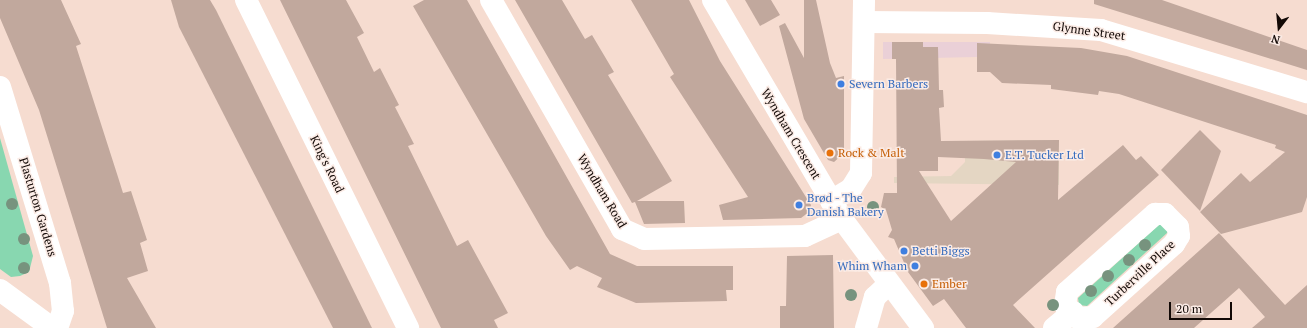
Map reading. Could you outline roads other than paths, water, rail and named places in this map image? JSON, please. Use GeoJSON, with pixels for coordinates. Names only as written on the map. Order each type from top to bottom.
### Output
{"type":"FeatureCollection","features":[{"type":"Feature","properties":{"kind":"street","name":"King's Road"},"geometry":{"type":"LineString","coordinates":[[246,0],[408,328]]}},
{"type":"Feature","properties":{"kind":"street","name":"Wyndham Road"},"geometry":{"type":"LineString","coordinates":[[491,0],[622,229],[644,240],[805,236],[837,210],[854,186],[861,173],[864,0]]}},
{"type":"Feature","properties":{"kind":"street","name":"Wyndham Crescent"},"geometry":{"type":"LineString","coordinates":[[713,0],[837,210],[889,284],[923,328]]}},
{"type":"Feature","properties":{"kind":"street","name":"Glynne Street"},"geometry":{"type":"LineString","coordinates":[[864,22],[987,23],[1101,30],[1307,92]]}},
{"type":"Feature","properties":{"kind":"street","name":"Plasturton Gardens"},"geometry":{"type":"LineString","coordinates":[[0,86],[60,283],[63,311],[57,328]]}},
{"type":"Feature","properties":{"kind":"street","name":"Turberville Place"},"geometry":{"type":"LineString","coordinates":[[1165,214],[1178,227],[1179,236],[1174,244],[1093,317],[1078,318],[1073,312],[1065,305],[1067,292],[1145,220],[1165,214]]}},
{"type":"Feature","properties":{"kind":"street"},"geometry":{"type":"LineString","coordinates":[[866,328],[875,298],[889,284]]}},
{"type":"Feature","properties":{"kind":"street"},"geometry":{"type":"LineString","coordinates":[[0,290],[27,328]]}},
{"type":"Feature","properties":{"kind":"street"},"geometry":{"type":"LineString","coordinates":[[0,290],[52,328]]}},
{"type":"Feature","properties":{"kind":"street"},"geometry":{"type":"LineString","coordinates":[[1054,328],[1073,312]]}},
{"type":"Feature","properties":{"kind":"place","name":"Severn Barbers"},"geometry":{"type":"Point","coordinates":[841,84]}},
{"type":"Feature","properties":{"kind":"place","name":"Rock & Malt"},"geometry":{"type":"Point","coordinates":[830,153]}},
{"type":"Feature","properties":{"kind":"place","name":"E.T. Tucker Ltd"},"geometry":{"type":"Point","coordinates":[997,155]}},
{"type":"Feature","properties":{"kind":"place","name":"Brød - The Danish Bakery"},"geometry":{"type":"Point","coordinates":[799,205]}},
{"type":"Feature","properties":{"kind":"place","name":"Betti Biggs"},"geometry":{"type":"Point","coordinates":[904,251]}},
{"type":"Feature","properties":{"kind":"place","name":"Whim Wham"},"geometry":{"type":"Point","coordinates":[915,266]}},
{"type":"Feature","properties":{"kind":"place","name":"Ember"},"geometry":{"type":"Point","coordinates":[924,284]}}]}
